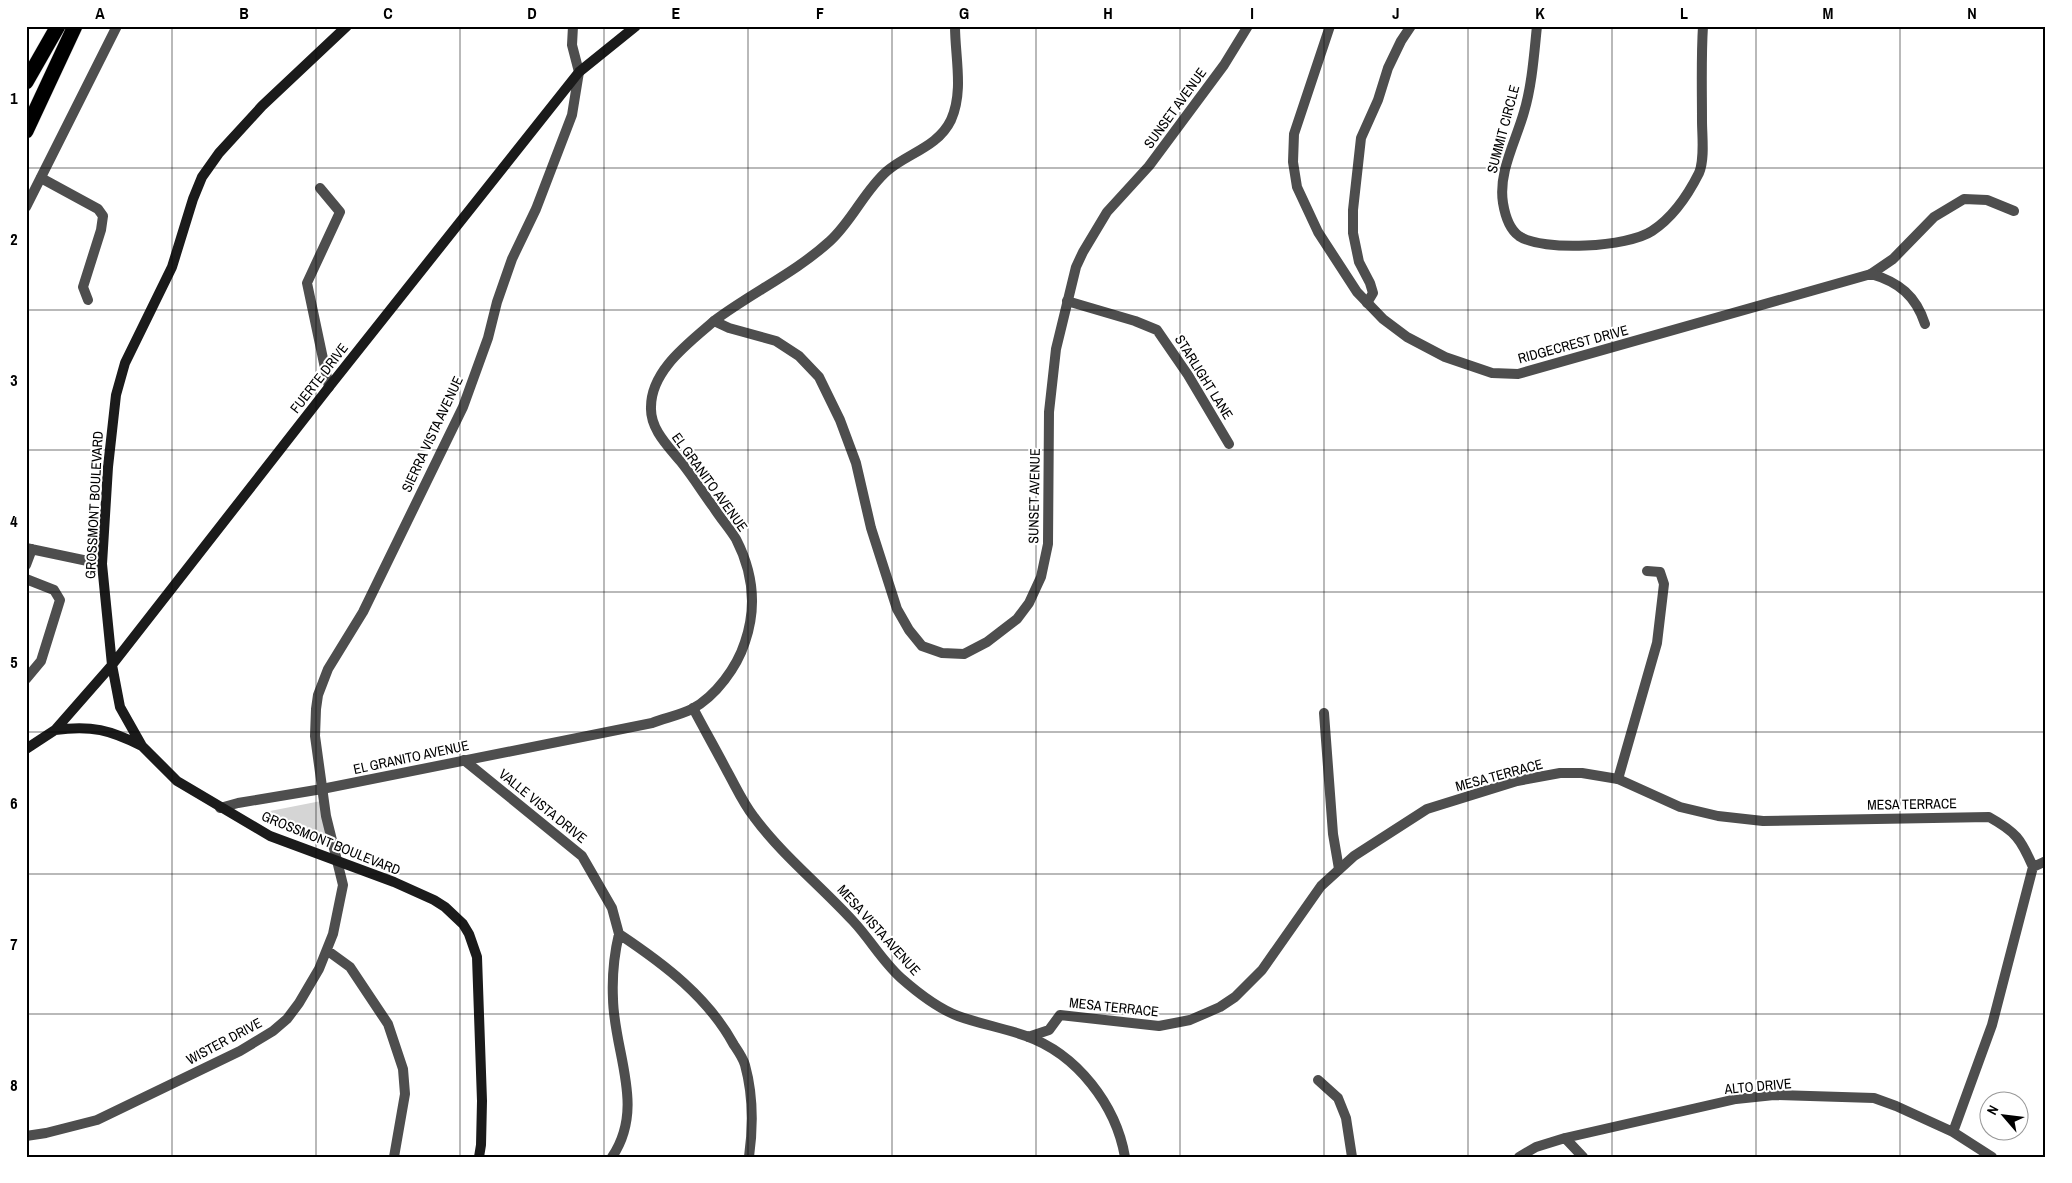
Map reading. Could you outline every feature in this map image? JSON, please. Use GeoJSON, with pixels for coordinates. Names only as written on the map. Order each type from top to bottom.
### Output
{"type":"FeatureCollection","features":[{"type":"Feature","properties":{"kind":"highway"},"geometry":{"type":"LineString","coordinates":[[26,82],[58,26]]}},
{"type":"Feature","properties":{"kind":"highway"},"geometry":{"type":"LineString","coordinates":[[26,131],[75,26]]}},
{"type":"Feature","properties":{"kind":"main road","name":"GROSSMONT BOULEVARD"},"geometry":{"type":"LineString","coordinates":[[346,26],[262,106],[219,153],[202,177],[192,199],[172,267],[125,363],[116,396],[108,467],[102,564],[112,666],[120,707],[142,746],[177,781],[270,836],[338,863],[394,882],[434,900],[455,916],[469,934],[477,956],[482,1102],[481,1145],[478,1157]]}},
{"type":"Feature","properties":{"kind":"main road","name":"FUERTE DRIVE"},"geometry":{"type":"LineString","coordinates":[[26,749],[56,730],[112,666],[578,72],[636,26]]}},
{"type":"Feature","properties":{"kind":"main road"},"geometry":{"type":"LineString","coordinates":[[56,730],[73,727],[97,728],[121,735],[142,746]]}},
{"type":"Feature","properties":{"kind":"street"},"geometry":{"type":"LineString","coordinates":[[26,207],[118,26]]}},
{"type":"Feature","properties":{"kind":"street","name":"SIERRA VISTA AVENUE"},"geometry":{"type":"LineString","coordinates":[[322,789],[315,722],[318,695],[322,682],[363,612],[463,408],[488,338],[496,302],[512,260],[536,209],[572,115],[578,72],[572,45],[573,26]]}},
{"type":"Feature","properties":{"kind":"street","name":"EL GRANITO AVENUE"},"geometry":{"type":"LineString","coordinates":[[220,808],[238,802],[322,789],[652,723],[693,708],[727,676],[743,650],[752,616],[751,581],[735,538],[688,471],[659,434],[652,419],[650,407],[652,396],[658,380],[669,364],[714,321],[737,303],[819,251],[841,230],[881,176],[897,162],[933,142],[947,128],[955,108],[957,95],[958,67],[955,26]]}},
{"type":"Feature","properties":{"kind":"street","name":"SUNSET AVENUE"},"geometry":{"type":"LineString","coordinates":[[714,321],[729,328],[776,341],[799,356],[819,377],[840,420],[856,463],[871,528],[897,609],[908,630],[922,646],[942,654],[964,654],[987,642],[1017,620],[1029,603],[1041,577],[1048,544],[1049,412],[1056,349],[1076,267],[1108,212],[1149,166],[1224,65],[1248,26]]}},
{"type":"Feature","properties":{"kind":"street","name":"RIDGECREST DRIVE"},"geometry":{"type":"LineString","coordinates":[[1330,26],[1294,134],[1293,162],[1297,187],[1318,232],[1357,292],[1383,319],[1407,337],[1444,357],[1492,373],[1518,374],[1871,274],[1893,259],[1934,217],[1964,198],[1987,200],[2014,211]]}},
{"type":"Feature","properties":{"kind":"street"},"geometry":{"type":"LineString","coordinates":[[1367,302],[1373,293],[1359,262],[1353,233],[1353,210],[1361,138],[1378,100],[1388,68],[1410,26]]}},
{"type":"Feature","properties":{"kind":"street","name":"SUMMIT CIRCLE"},"geometry":{"type":"LineString","coordinates":[[1537,26],[1525,111],[1504,172],[1503,202],[1509,225],[1519,236],[1538,244],[1595,245],[1624,241],[1650,232],[1669,217],[1689,191],[1700,170],[1702,147],[1703,26]]}},
{"type":"Feature","properties":{"kind":"street"},"geometry":{"type":"LineString","coordinates":[[41,178],[98,209],[103,216],[101,230],[83,287],[88,300]]}},
{"type":"Feature","properties":{"kind":"street"},"geometry":{"type":"LineString","coordinates":[[320,188],[340,212],[307,283],[330,387]]}},
{"type":"Feature","properties":{"kind":"street"},"geometry":{"type":"LineString","coordinates":[[1871,274],[1887,279],[1910,295],[1925,324]]}},
{"type":"Feature","properties":{"kind":"street","name":"STARLIGHT LANE"},"geometry":{"type":"LineString","coordinates":[[1067,302],[1135,321],[1158,330],[1188,375],[1229,444]]}},
{"type":"Feature","properties":{"kind":"street"},"geometry":{"type":"LineString","coordinates":[[26,565],[29,549],[102,564]]}},
{"type":"Feature","properties":{"kind":"street"},"geometry":{"type":"LineString","coordinates":[[1618,779],[1657,643],[1664,584],[1660,572],[1647,571]]}},
{"type":"Feature","properties":{"kind":"street"},"geometry":{"type":"LineString","coordinates":[[26,579],[54,590],[60,600],[41,661],[26,679]]}},
{"type":"Feature","properties":{"kind":"street","name":"MESA VISTA AVENUE"},"geometry":{"type":"LineString","coordinates":[[693,708],[740,796],[754,818],[865,933],[881,956],[900,977],[936,1004],[956,1015],[1028,1037],[1060,1055],[1088,1079],[1113,1118],[1126,1157]]}},
{"type":"Feature","properties":{"kind":"street"},"geometry":{"type":"LineString","coordinates":[[1324,713],[1333,834],[1340,869]]}},
{"type":"Feature","properties":{"kind":"street","name":"VALLE VISTA DRIVE"},"geometry":{"type":"LineString","coordinates":[[464,760],[582,856],[612,908],[619,934],[616,948],[612,1000],[629,1099],[627,1123],[619,1147],[612,1157]]}},
{"type":"Feature","properties":{"kind":"street","name":"MESA TERRACE"},"geometry":{"type":"LineString","coordinates":[[1028,1037],[1048,1030],[1060,1015],[1159,1026],[1190,1020],[1220,1007],[1235,997],[1262,970],[1321,886],[1354,856],[1427,809],[1517,781],[1560,773],[1582,773],[1618,779],[1680,807],[1718,816],[1763,821],[1989,817],[2010,828],[2024,844],[2033,867]]}},
{"type":"Feature","properties":{"kind":"street","name":"WISTER DRIVE"},"geometry":{"type":"LineString","coordinates":[[26,1136],[97,1120],[240,1051],[272,1031],[287,1018],[299,1003],[328,951],[342,900],[343,885],[326,816],[322,789]]}},
{"type":"Feature","properties":{"kind":"street"},"geometry":{"type":"LineString","coordinates":[[1952,1132],[1992,1025],[2033,867],[2046,861]]}},
{"type":"Feature","properties":{"kind":"street"},"geometry":{"type":"LineString","coordinates":[[619,934],[652,956],[703,1000],[730,1036],[745,1064],[750,1092],[752,1138],[749,1157]]}},
{"type":"Feature","properties":{"kind":"street"},"geometry":{"type":"LineString","coordinates":[[328,951],[350,967],[388,1024],[404,1070],[405,1094],[394,1157]]}},
{"type":"Feature","properties":{"kind":"street"},"geometry":{"type":"LineString","coordinates":[[1318,1080],[1338,1098],[1346,1118],[1352,1157]]}},
{"type":"Feature","properties":{"kind":"street","name":"ALTO DRIVE"},"geometry":{"type":"LineString","coordinates":[[1519,1157],[1536,1147],[1565,1138],[1736,1098],[1774,1095],[1874,1098],[1952,1132],[1992,1157]]}},
{"type":"Feature","properties":{"kind":"street"},"geometry":{"type":"LineString","coordinates":[[1565,1138],[1584,1157]]}},
{"type":"Feature","properties":{"kind":"shaded area"},"geometry":{"type":"Polygon","coordinates":[[[321,801],[331,846],[263,818],[265,812],[321,801]]]}}]}
